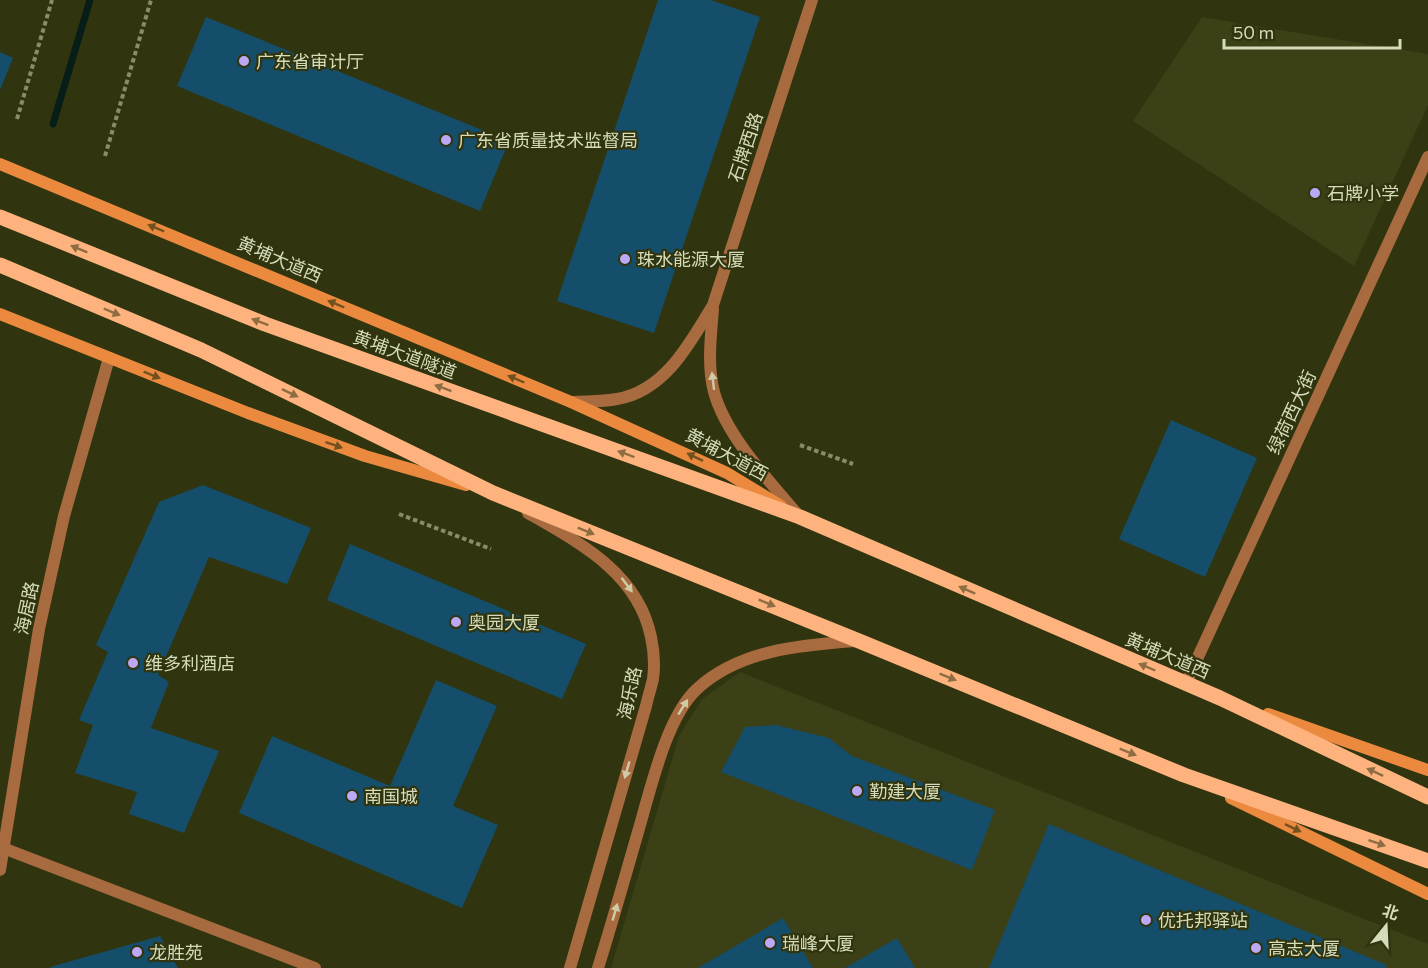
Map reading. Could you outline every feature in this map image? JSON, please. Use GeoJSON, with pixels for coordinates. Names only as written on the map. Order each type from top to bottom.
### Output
{"type":"FeatureCollection","features":[{"type":"Feature","properties":{"kind":"main road","name":"黄埔大道西"},"geometry":{"type":"LineString","coordinates":[[0,164],[571,402],[727,472],[800,517],[1220,698],[1428,797]]}},
{"type":"Feature","properties":{"kind":"main road","name":"黄埔大道隧道"},"geometry":{"type":"LineString","coordinates":[[0,217],[265,324],[800,517]]}},
{"type":"Feature","properties":{"kind":"main road"},"geometry":{"type":"LineString","coordinates":[[0,265],[201,350],[493,493],[1184,775],[1428,861]]}},
{"type":"Feature","properties":{"kind":"main road"},"geometry":{"type":"LineString","coordinates":[[0,314],[248,413],[356,452],[493,493]]}},
{"type":"Feature","properties":{"kind":"main road"},"geometry":{"type":"LineString","coordinates":[[1220,698],[1428,770]]}},
{"type":"Feature","properties":{"kind":"main road"},"geometry":{"type":"LineString","coordinates":[[1184,775],[1428,894]]}},
{"type":"Feature","properties":{"kind":"street","name":"石牌西路"},"geometry":{"type":"LineString","coordinates":[[713,305],[812,0]]}},
{"type":"Feature","properties":{"kind":"street","name":"绿荷西大街"},"geometry":{"type":"LineString","coordinates":[[1186,683],[1428,157]]}},
{"type":"Feature","properties":{"kind":"street"},"geometry":{"type":"LineString","coordinates":[[571,402],[618,399],[639,393],[659,380],[685,350],[713,305]]}},
{"type":"Feature","properties":{"kind":"street"},"geometry":{"type":"LineString","coordinates":[[713,305],[710,340],[714,392],[730,428],[758,468],[800,517]]}},
{"type":"Feature","properties":{"kind":"street","name":"海居路"},"geometry":{"type":"LineString","coordinates":[[0,870],[39,629],[64,516],[110,358]]}},
{"type":"Feature","properties":{"kind":"street","name":"海乐路"},"geometry":{"type":"LineString","coordinates":[[493,493],[572,538],[622,577],[638,599],[649,627],[654,651],[653,677],[646,706],[570,968]]}},
{"type":"Feature","properties":{"kind":"street"},"geometry":{"type":"LineString","coordinates":[[598,968],[652,784],[674,723],[685,703],[710,678],[748,659],[791,648],[859,641]]}},
{"type":"Feature","properties":{"kind":"street"},"geometry":{"type":"LineString","coordinates":[[3,848],[315,968]]}},
{"type":"Feature","properties":{"kind":"path"},"geometry":{"type":"LineString","coordinates":[[17,119],[52,0]]}},
{"type":"Feature","properties":{"kind":"path"},"geometry":{"type":"LineString","coordinates":[[105,156],[151,0]]}},
{"type":"Feature","properties":{"kind":"path"},"geometry":{"type":"LineString","coordinates":[[800,445],[853,465]]}},
{"type":"Feature","properties":{"kind":"path"},"geometry":{"type":"LineString","coordinates":[[399,514],[491,549]]}},
{"type":"Feature","properties":{"kind":"shaded area","name":"石牌小学"},"geometry":{"type":"Polygon","coordinates":[[[1202,17],[1428,54],[1428,105],[1354,266],[1133,121],[1202,17]]]}},
{"type":"Feature","properties":{"kind":"shaded area"},"geometry":{"type":"Polygon","coordinates":[[[740,672],[1428,944],[1428,968],[611,968],[679,736],[702,699],[740,672]]]}},
{"type":"Feature","properties":{"kind":"building"},"geometry":{"type":"Polygon","coordinates":[[[658,0],[711,0],[760,17],[654,333],[557,301],[658,0]]]}},
{"type":"Feature","properties":{"kind":"building"},"geometry":{"type":"Polygon","coordinates":[[[206,17],[509,141],[480,211],[177,86],[206,17]]]}},
{"type":"Feature","properties":{"kind":"building"},"geometry":{"type":"Polygon","coordinates":[[[0,52],[13,58],[0,90],[0,52]]]}},
{"type":"Feature","properties":{"kind":"building"},"geometry":{"type":"Polygon","coordinates":[[[1171,420],[1257,458],[1205,577],[1119,539],[1171,420]]]}},
{"type":"Feature","properties":{"kind":"building","name":"维多利酒店"},"geometry":{"type":"Polygon","coordinates":[[[203,485],[311,528],[287,584],[209,557],[158,675],[169,682],[151,728],[219,751],[184,833],[129,814],[137,792],[75,773],[93,725],[79,720],[108,652],[96,645],[159,502],[203,485]]]}},
{"type":"Feature","properties":{"kind":"building","name":"奥园大厦"},"geometry":{"type":"Polygon","coordinates":[[[350,544],[586,644],[562,699],[327,600],[350,544]]]}},
{"type":"Feature","properties":{"kind":"building","name":"南国城"},"geometry":{"type":"Polygon","coordinates":[[[436,680],[497,706],[453,806],[498,825],[462,908],[239,813],[272,736],[390,786],[436,680]]]}},
{"type":"Feature","properties":{"kind":"building","name":"勤建大厦"},"geometry":{"type":"Polygon","coordinates":[[[776,725],[829,738],[852,756],[995,810],[972,870],[721,772],[745,727],[776,725]]]}},
{"type":"Feature","properties":{"kind":"building","name":"高志大厦"},"geometry":{"type":"Polygon","coordinates":[[[1049,824],[1387,965],[1385,968],[989,968],[1049,824]]]}},
{"type":"Feature","properties":{"kind":"building","name":"瑞峰大厦"},"geometry":{"type":"Polygon","coordinates":[[[783,918],[813,968],[698,968],[783,918]]]}},
{"type":"Feature","properties":{"kind":"building","name":"龙胜苑"},"geometry":{"type":"Polygon","coordinates":[[[160,936],[178,968],[50,967],[160,936]]]}},
{"type":"Feature","properties":{"kind":"building","name":"瑞峰大厦"},"geometry":{"type":"Polygon","coordinates":[[[897,938],[915,968],[845,968],[897,938]]]}},
{"type":"Feature","properties":{"kind":"waterway"},"geometry":{"type":"LineString","coordinates":[[53,124],[90,0]]}},
{"type":"Feature","properties":{"kind":"place","name":"广东省审计厅"},"geometry":{"type":"Point","coordinates":[244,61]}},
{"type":"Feature","properties":{"kind":"place","name":"广东省质量技术监督局"},"geometry":{"type":"Point","coordinates":[446,140]}},
{"type":"Feature","properties":{"kind":"place","name":"石牌小学"},"geometry":{"type":"Point","coordinates":[1315,193]}},
{"type":"Feature","properties":{"kind":"place","name":"珠水能源大厦"},"geometry":{"type":"Point","coordinates":[625,259]}},
{"type":"Feature","properties":{"kind":"place","name":"奥园大厦"},"geometry":{"type":"Point","coordinates":[456,622]}},
{"type":"Feature","properties":{"kind":"place","name":"维多利酒店"},"geometry":{"type":"Point","coordinates":[133,663]}},
{"type":"Feature","properties":{"kind":"place","name":"勤建大厦"},"geometry":{"type":"Point","coordinates":[857,791]}},
{"type":"Feature","properties":{"kind":"place","name":"南国城"},"geometry":{"type":"Point","coordinates":[352,796]}},
{"type":"Feature","properties":{"kind":"place","name":"优托邦驿站"},"geometry":{"type":"Point","coordinates":[1146,920]}},
{"type":"Feature","properties":{"kind":"place","name":"瑞峰大厦"},"geometry":{"type":"Point","coordinates":[770,943]}},
{"type":"Feature","properties":{"kind":"place","name":"高志大厦"},"geometry":{"type":"Point","coordinates":[1256,948]}},
{"type":"Feature","properties":{"kind":"place","name":"龙胜苑"},"geometry":{"type":"Point","coordinates":[137,952]}}]}
